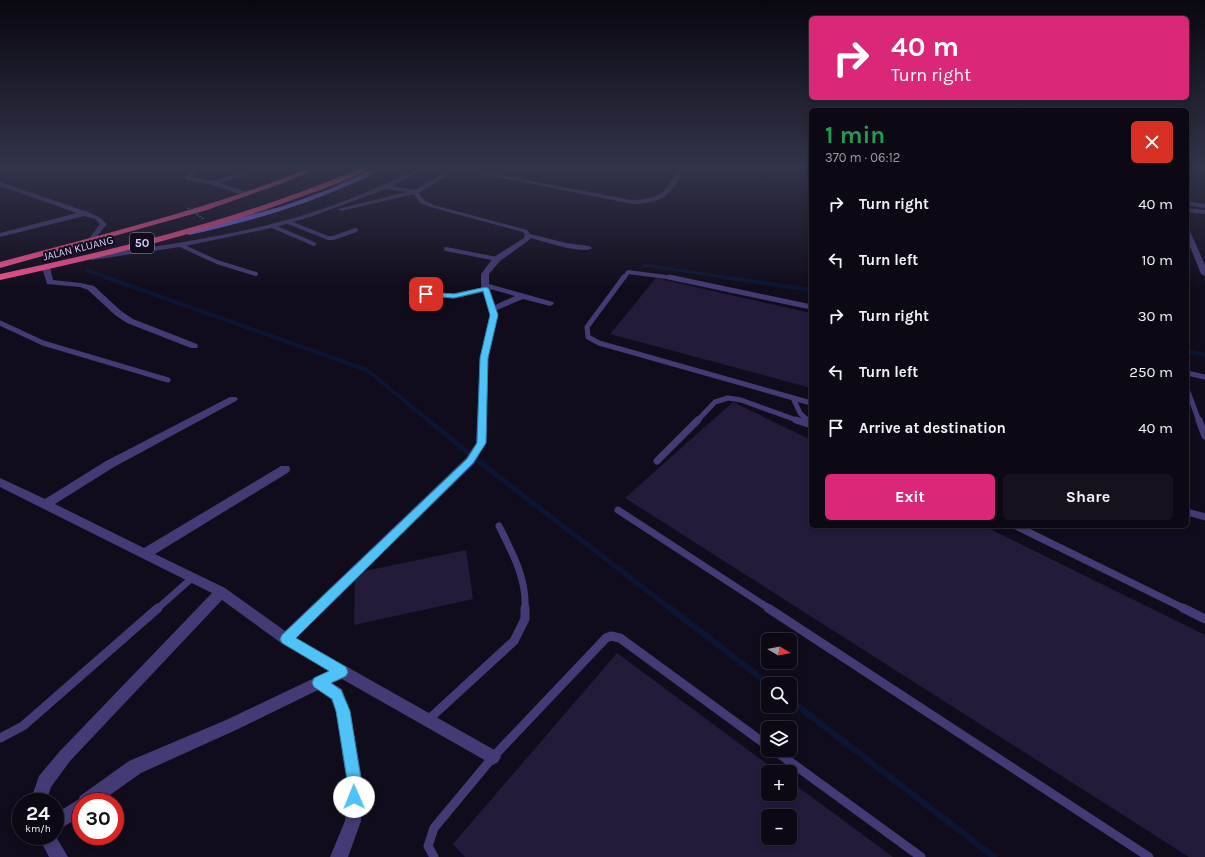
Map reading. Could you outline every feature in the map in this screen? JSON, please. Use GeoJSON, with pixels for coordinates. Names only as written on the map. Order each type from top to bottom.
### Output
{"type":"FeatureCollection","features":[{"type":"Feature","properties":{"kind":"highway","name":"JALAN KLUANG"},"geometry":{"type":"LineString","coordinates":[[0,265],[195,209]]}},
{"type":"Feature","properties":{"kind":"highway","name":"JALAN KLUANG"},"geometry":{"type":"LineString","coordinates":[[0,277],[88,258],[258,209]]}},
{"type":"Feature","properties":{"kind":"main road"},"geometry":{"type":"LineString","coordinates":[[161,238],[224,226],[277,209]]}},
{"type":"Feature","properties":{"kind":"street"},"geometry":{"type":"LineString","coordinates":[[74,209],[97,218],[104,224],[91,240]]}},
{"type":"Feature","properties":{"kind":"street"},"geometry":{"type":"LineString","coordinates":[[308,216],[326,209]]}},
{"type":"Feature","properties":{"kind":"street"},"geometry":{"type":"LineString","coordinates":[[88,258],[180,245],[272,226],[340,209]]}},
{"type":"Feature","properties":{"kind":"street"},"geometry":{"type":"LineString","coordinates":[[443,209],[524,231],[528,235],[566,245],[589,248]]}},
{"type":"Feature","properties":{"kind":"street"},"geometry":{"type":"LineString","coordinates":[[0,235],[86,213]]}},
{"type":"Feature","properties":{"kind":"street"},"geometry":{"type":"LineString","coordinates":[[286,639],[470,461],[482,443],[484,358],[494,315],[485,287],[485,274],[497,259],[527,239],[528,235]]}},
{"type":"Feature","properties":{"kind":"street"},"geometry":{"type":"LineString","coordinates":[[1189,236],[1205,274]]}},
{"type":"Feature","properties":{"kind":"street"},"geometry":{"type":"LineString","coordinates":[[46,267],[50,282],[81,285],[91,288],[118,313],[130,321],[194,346]]}},
{"type":"Feature","properties":{"kind":"street"},"geometry":{"type":"LineString","coordinates":[[485,287],[550,304]]}},
{"type":"Feature","properties":{"kind":"street"},"geometry":{"type":"LineString","coordinates":[[492,309],[522,296]]}},
{"type":"Feature","properties":{"kind":"street"},"geometry":{"type":"LineString","coordinates":[[46,504],[110,464],[233,399]]}},
{"type":"Feature","properties":{"kind":"street"},"geometry":{"type":"LineString","coordinates":[[145,554],[285,469]]}},
{"type":"Feature","properties":{"kind":"street"},"geometry":{"type":"LineString","coordinates":[[0,482],[221,592],[286,639],[341,672],[493,757]]}},
{"type":"Feature","properties":{"kind":"street"},"geometry":{"type":"LineString","coordinates":[[41,793],[45,782],[65,756],[221,592]]}},
{"type":"Feature","properties":{"kind":"street"},"geometry":{"type":"LineString","coordinates":[[99,793],[135,767],[232,725],[341,672]]}},
{"type":"Feature","properties":{"kind":"street"},"geometry":{"type":"LineString","coordinates":[[319,683],[337,694],[343,711],[355,785],[352,820],[346,842],[339,857]]}},
{"type":"Feature","properties":{"kind":"street"},"geometry":{"type":"LineString","coordinates":[[52,845],[59,857]]}},
{"type":"Feature","properties":{"kind":"lane"},"geometry":{"type":"LineString","coordinates":[[1189,210],[1205,212]]}},
{"type":"Feature","properties":{"kind":"lane"},"geometry":{"type":"LineString","coordinates":[[288,222],[328,238],[356,230]]}},
{"type":"Feature","properties":{"kind":"lane"},"geometry":{"type":"LineString","coordinates":[[272,226],[314,244]]}},
{"type":"Feature","properties":{"kind":"lane"},"geometry":{"type":"LineString","coordinates":[[180,245],[194,254],[219,265],[256,274]]}},
{"type":"Feature","properties":{"kind":"lane"},"geometry":{"type":"LineString","coordinates":[[446,249],[497,259]]}},
{"type":"Feature","properties":{"kind":"lane"},"geometry":{"type":"LineString","coordinates":[[809,308],[666,276],[628,272],[587,327],[588,337],[599,343],[809,402]]}},
{"type":"Feature","properties":{"kind":"lane"},"geometry":{"type":"LineString","coordinates":[[411,293],[454,296],[485,287]]}},
{"type":"Feature","properties":{"kind":"lane"},"geometry":{"type":"LineString","coordinates":[[0,323],[43,343],[168,380]]}},
{"type":"Feature","properties":{"kind":"lane"},"geometry":{"type":"LineString","coordinates":[[1189,373],[1205,377]]}},
{"type":"Feature","properties":{"kind":"lane"},"geometry":{"type":"LineString","coordinates":[[1189,395],[1205,436]]}},
{"type":"Feature","properties":{"kind":"lane"},"geometry":{"type":"LineString","coordinates":[[657,460],[715,402],[728,398],[742,400],[809,423]]}},
{"type":"Feature","properties":{"kind":"lane"},"geometry":{"type":"LineString","coordinates":[[793,398],[800,412],[809,422]]}},
{"type":"Feature","properties":{"kind":"lane"},"geometry":{"type":"LineString","coordinates":[[618,510],[1149,857]]}},
{"type":"Feature","properties":{"kind":"lane"},"geometry":{"type":"LineString","coordinates":[[1189,513],[1205,518]]}},
{"type":"Feature","properties":{"kind":"lane"},"geometry":{"type":"LineString","coordinates":[[428,720],[514,641],[525,619],[526,597],[518,565],[499,526]]}},
{"type":"Feature","properties":{"kind":"lane"},"geometry":{"type":"LineString","coordinates":[[1020,528],[1205,619]]}},
{"type":"Feature","properties":{"kind":"lane"},"geometry":{"type":"LineString","coordinates":[[0,738],[23,726],[40,712],[192,578]]}},
{"type":"Feature","properties":{"kind":"lane"},"geometry":{"type":"LineString","coordinates":[[434,857],[428,846],[434,828],[493,757],[606,638],[611,636],[620,638],[761,741]]}},
{"type":"Feature","properties":{"kind":"lane"},"geometry":{"type":"LineString","coordinates":[[784,757],[921,857]]}},
{"type":"Feature","properties":{"kind":"path"},"geometry":{"type":"LineString","coordinates":[[189,209],[205,220]]}},
{"type":"Feature","properties":{"kind":"building"},"geometry":{"type":"Polygon","coordinates":[[[656,278],[809,313],[809,387],[610,334],[656,278]]]}},
{"type":"Feature","properties":{"kind":"building"},"geometry":{"type":"Polygon","coordinates":[[[733,402],[809,439],[809,528],[988,528],[1205,635],[1205,857],[1189,857],[625,498],[733,402]]]}},
{"type":"Feature","properties":{"kind":"building"},"geometry":{"type":"Polygon","coordinates":[[[466,550],[473,599],[354,625],[355,573],[466,550]]]}},
{"type":"Feature","properties":{"kind":"building"},"geometry":{"type":"Polygon","coordinates":[[[617,653],[769,765],[761,765],[761,801],[797,801],[797,786],[893,857],[465,857],[453,844],[617,653]]]}},
{"type":"Feature","properties":{"kind":"waterway"},"geometry":{"type":"LineString","coordinates":[[644,265],[729,278]]}},
{"type":"Feature","properties":{"kind":"waterway"},"geometry":{"type":"LineString","coordinates":[[86,270],[108,278]]}},
{"type":"Feature","properties":{"kind":"waterway"},"geometry":{"type":"LineString","coordinates":[[105,277],[367,370],[429,421]]}},
{"type":"Feature","properties":{"kind":"waterway"},"geometry":{"type":"LineString","coordinates":[[722,277],[809,290]]}},
{"type":"Feature","properties":{"kind":"waterway"},"geometry":{"type":"LineString","coordinates":[[1189,351],[1205,355]]}},
{"type":"Feature","properties":{"kind":"waterway"},"geometry":{"type":"LineString","coordinates":[[428,420],[482,464],[671,609]]}},
{"type":"Feature","properties":{"kind":"waterway"},"geometry":{"type":"LineString","coordinates":[[670,608],[761,678]]}},
{"type":"Feature","properties":{"kind":"waterway"},"geometry":{"type":"LineString","coordinates":[[797,705],[994,857]]}},
{"type":"Feature","properties":{"kind":"route"},"geometry":{"type":"LineString","coordinates":[[354,797],[355,785],[343,711],[337,694],[319,683],[341,672],[286,639],[470,461],[482,443],[484,358],[494,315],[486,289],[454,296],[426,294]]}}]}
